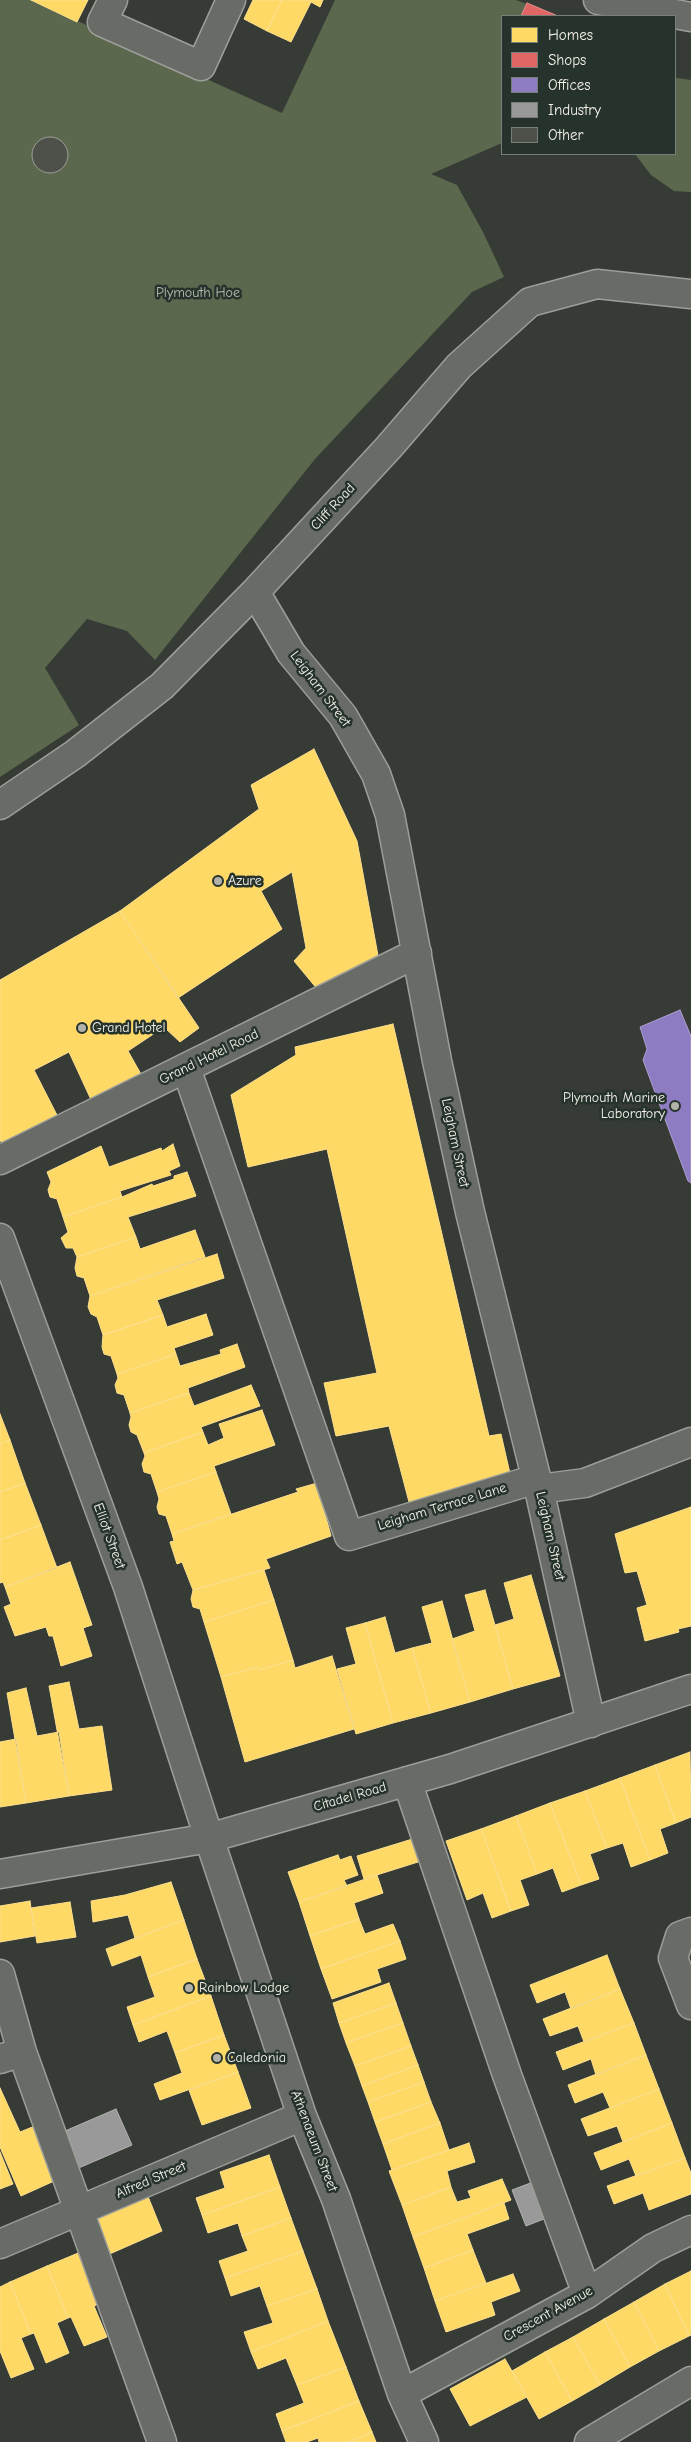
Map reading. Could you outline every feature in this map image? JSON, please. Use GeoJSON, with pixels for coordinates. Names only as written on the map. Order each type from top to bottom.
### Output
{"type":"FeatureCollection","features":[{"type":"Feature","properties":{"kind":"street"},"geometry":{"type":"LineString","coordinates":[[112,0],[102,22],[201,66],[230,0]]}},
{"type":"Feature","properties":{"kind":"street"},"geometry":{"type":"LineString","coordinates":[[598,0],[691,16]]}},
{"type":"Feature","properties":{"kind":"street","name":"Cliff Road"},"geometry":{"type":"LineString","coordinates":[[0,806],[75,754],[162,686],[255,592],[389,447],[459,366],[530,302],[597,284],[691,294]]}},
{"type":"Feature","properties":{"kind":"street","name":"Leigham Street"},"geometry":{"type":"LineString","coordinates":[[255,592],[291,653],[343,716],[376,774],[390,815],[437,1061],[470,1212],[538,1484],[591,1723]]}},
{"type":"Feature","properties":{"kind":"street","name":"Grand Hotel Road"},"geometry":{"type":"LineString","coordinates":[[0,1160],[417,953]]}},
{"type":"Feature","properties":{"kind":"street","name":"Leigham Terrace Lane"},"geometry":{"type":"LineString","coordinates":[[186,1068],[349,1536],[538,1484],[585,1482],[691,1442]]}},
{"type":"Feature","properties":{"kind":"street","name":"Elliot Street"},"geometry":{"type":"LineString","coordinates":[[0,1238],[128,1587],[209,1838]]}},
{"type":"Feature","properties":{"kind":"street","name":"Citadel Road"},"geometry":{"type":"LineString","coordinates":[[0,1874],[209,1838],[408,1781],[691,1689]]}},
{"type":"Feature","properties":{"kind":"street"},"geometry":{"type":"LineString","coordinates":[[408,1781],[507,2075],[587,2294]]}},
{"type":"Feature","properties":{"kind":"street","name":"Athenaeum Street"},"geometry":{"type":"LineString","coordinates":[[209,1838],[302,2116],[336,2199],[402,2394],[424,2442]]}},
{"type":"Feature","properties":{"kind":"street"},"geometry":{"type":"LineString","coordinates":[[691,1932],[680,1936],[673,1958],[691,2005]]}},
{"type":"Feature","properties":{"kind":"street"},"geometry":{"type":"LineString","coordinates":[[0,1974],[11,2055],[80,2210],[157,2440]]}},
{"type":"Feature","properties":{"kind":"street","name":"Alfred Street"},"geometry":{"type":"LineString","coordinates":[[0,2244],[302,2116]]}},
{"type":"Feature","properties":{"kind":"street","name":"Crescent Avenue"},"geometry":{"type":"LineString","coordinates":[[402,2394],[587,2294],[653,2248],[691,2230]]}},
{"type":"Feature","properties":{"kind":"street"},"geometry":{"type":"LineString","coordinates":[[589,2442],[691,2382]]}},
{"type":"Feature","properties":{"kind":"green space","name":"Plymouth Hoe"},"geometry":{"type":"Polygon","coordinates":[[[0,0],[31,0],[282,113],[335,0],[516,0],[555,15],[501,15],[501,143],[431,174],[457,185],[483,232],[504,277],[472,292],[315,459],[155,660],[127,631],[87,619],[45,668],[79,725],[0,777],[0,0]]]}},
{"type":"Feature","properties":{"kind":"green space"},"geometry":{"type":"Polygon","coordinates":[[[676,78],[691,80],[691,192],[674,191],[651,175],[636,155],[676,155],[676,78]]]}},
{"type":"Feature","properties":{"kind":"building: Homes"},"geometry":{"type":"Polygon","coordinates":[[[31,0],[88,0],[77,22],[31,0]]]}},
{"type":"Feature","properties":{"kind":"building: Homes"},"geometry":{"type":"Polygon","coordinates":[[[253,0],[282,0],[267,31],[244,19],[253,0]]]}},
{"type":"Feature","properties":{"kind":"building: Homes"},"geometry":{"type":"Polygon","coordinates":[[[282,0],[323,0],[320,7],[311,2],[291,42],[267,31],[282,0]]]}},
{"type":"Feature","properties":{"kind":"building: Homes","name":"Azure"},"geometry":{"type":"Polygon","coordinates":[[[314,749],[357,841],[379,961],[318,990],[294,961],[306,948],[292,872],[261,891],[282,929],[178,998],[120,911],[259,809],[251,785],[314,749]]]}},
{"type":"Feature","properties":{"kind":"building: Homes","name":"Grand Hotel"},"geometry":{"type":"Polygon","coordinates":[[[120,911],[199,1028],[180,1042],[164,1027],[128,1051],[142,1076],[93,1104],[69,1052],[34,1070],[59,1119],[8,1145],[0,1141],[0,980],[120,911]]]}},
{"type":"Feature","properties":{"kind":"building: Homes"},"geometry":{"type":"Polygon","coordinates":[[[393,1024],[489,1436],[501,1434],[511,1478],[409,1502],[389,1426],[336,1436],[324,1383],[377,1373],[327,1149],[248,1167],[231,1095],[296,1055],[295,1047],[393,1024]]]}},
{"type":"Feature","properties":{"kind":"building: Homes"},"geometry":{"type":"Polygon","coordinates":[[[173,1144],[180,1166],[169,1171],[171,1175],[120,1191],[122,1197],[63,1217],[57,1199],[50,1197],[48,1190],[51,1182],[47,1172],[101,1146],[109,1167],[161,1148],[162,1151],[173,1144]]]}},
{"type":"Feature","properties":{"kind":"building: Homes"},"geometry":{"type":"Polygon","coordinates":[[[187,1172],[196,1196],[128,1217],[136,1237],[77,1257],[73,1248],[66,1248],[61,1238],[68,1232],[63,1217],[122,1197],[152,1184],[153,1186],[174,1179],[174,1176],[187,1172]]]}},
{"type":"Feature","properties":{"kind":"building: Homes"},"geometry":{"type":"Polygon","coordinates":[[[195,1230],[205,1257],[90,1296],[84,1278],[77,1276],[75,1268],[77,1257],[136,1237],[140,1249],[195,1230]]]}},
{"type":"Feature","properties":{"kind":"building: Homes"},"geometry":{"type":"Polygon","coordinates":[[[217,1254],[224,1278],[157,1300],[163,1315],[103,1335],[97,1317],[91,1314],[88,1307],[90,1296],[217,1254]]]}},
{"type":"Feature","properties":{"kind":"building: Homes"},"geometry":{"type":"Polygon","coordinates":[[[206,1314],[213,1335],[174,1348],[176,1354],[117,1374],[111,1356],[104,1354],[102,1347],[103,1335],[163,1315],[167,1327],[206,1314]]]}},
{"type":"Feature","properties":{"kind":"building: Homes"},"geometry":{"type":"Polygon","coordinates":[[[237,1344],[245,1367],[188,1388],[189,1393],[130,1413],[124,1395],[117,1393],[115,1385],[118,1378],[117,1374],[176,1354],[180,1366],[221,1354],[220,1350],[237,1344]]]}},
{"type":"Feature","properties":{"kind":"building: Homes"},"geometry":{"type":"Polygon","coordinates":[[[251,1385],[260,1406],[201,1427],[203,1432],[144,1453],[137,1435],[131,1432],[129,1425],[130,1413],[189,1393],[194,1406],[251,1385]]]}},
{"type":"Feature","properties":{"kind":"building: Homes"},"geometry":{"type":"Polygon","coordinates":[[[262,1410],[275,1445],[214,1466],[216,1472],[157,1492],[151,1474],[144,1472],[142,1464],[145,1456],[144,1453],[203,1432],[208,1445],[224,1438],[219,1424],[262,1410]]]}},
{"type":"Feature","properties":{"kind":"building: Homes"},"geometry":{"type":"Polygon","coordinates":[[[0,1414],[10,1440],[0,1444],[0,1414]]]}},
{"type":"Feature","properties":{"kind":"building: Homes"},"geometry":{"type":"Polygon","coordinates":[[[10,1440],[25,1483],[0,1492],[0,1444],[10,1440]]]}},
{"type":"Feature","properties":{"kind":"building: Homes"},"geometry":{"type":"Polygon","coordinates":[[[216,1472],[231,1514],[172,1534],[166,1516],[159,1514],[157,1492],[216,1472]]]}},
{"type":"Feature","properties":{"kind":"building: Homes"},"geometry":{"type":"Polygon","coordinates":[[[25,1483],[41,1525],[0,1540],[0,1492],[25,1483]]]}},
{"type":"Feature","properties":{"kind":"building: Homes"},"geometry":{"type":"Polygon","coordinates":[[[317,1483],[331,1536],[266,1559],[270,1568],[193,1590],[182,1562],[177,1564],[170,1542],[174,1541],[172,1534],[298,1492],[296,1489],[317,1483]]]}},
{"type":"Feature","properties":{"kind":"building: Homes"},"geometry":{"type":"Polygon","coordinates":[[[691,1507],[691,1626],[678,1629],[679,1632],[645,1641],[637,1608],[647,1605],[637,1571],[625,1573],[615,1534],[691,1507]]]}},
{"type":"Feature","properties":{"kind":"building: Homes"},"geometry":{"type":"Polygon","coordinates":[[[41,1525],[57,1568],[5,1587],[3,1582],[0,1583],[0,1540],[41,1525]]]}},
{"type":"Feature","properties":{"kind":"building: Homes"},"geometry":{"type":"Polygon","coordinates":[[[70,1562],[92,1625],[83,1628],[92,1656],[61,1666],[53,1636],[49,1636],[46,1627],[15,1636],[4,1607],[11,1604],[5,1587],[70,1562]]]}},
{"type":"Feature","properties":{"kind":"building: Homes"},"geometry":{"type":"Polygon","coordinates":[[[264,1570],[274,1600],[204,1622],[200,1609],[193,1607],[191,1599],[193,1590],[264,1570]]]}},
{"type":"Feature","properties":{"kind":"building: Homes"},"geometry":{"type":"Polygon","coordinates":[[[531,1575],[560,1676],[513,1689],[495,1625],[514,1619],[504,1583],[531,1575]]]}},
{"type":"Feature","properties":{"kind":"building: Homes"},"geometry":{"type":"Polygon","coordinates":[[[485,1590],[513,1689],[470,1702],[452,1639],[475,1631],[465,1595],[485,1590]]]}},
{"type":"Feature","properties":{"kind":"building: Homes"},"geometry":{"type":"Polygon","coordinates":[[[274,1600],[293,1660],[259,1670],[258,1667],[221,1677],[204,1622],[274,1600]]]}},
{"type":"Feature","properties":{"kind":"building: Homes"},"geometry":{"type":"Polygon","coordinates":[[[442,1601],[470,1702],[431,1713],[412,1648],[432,1643],[422,1607],[442,1601]]]}},
{"type":"Feature","properties":{"kind":"building: Homes"},"geometry":{"type":"Polygon","coordinates":[[[385,1617],[395,1653],[412,1648],[431,1713],[393,1723],[365,1623],[385,1617]]]}},
{"type":"Feature","properties":{"kind":"building: Homes"},"geometry":{"type":"Polygon","coordinates":[[[365,1623],[393,1723],[356,1734],[337,1669],[356,1664],[346,1628],[365,1623]]]}},
{"type":"Feature","properties":{"kind":"building: Homes"},"geometry":{"type":"Polygon","coordinates":[[[332,1656],[354,1729],[245,1762],[221,1677],[258,1667],[259,1670],[293,1660],[295,1668],[332,1656]]]}},
{"type":"Feature","properties":{"kind":"building: Homes"},"geometry":{"type":"Polygon","coordinates":[[[69,1682],[79,1729],[102,1726],[112,1790],[69,1796],[49,1686],[69,1682]]]}},
{"type":"Feature","properties":{"kind":"building: Homes"},"geometry":{"type":"Polygon","coordinates":[[[26,1688],[37,1736],[59,1732],[69,1796],[26,1803],[7,1693],[26,1688]]]}},
{"type":"Feature","properties":{"kind":"building: Homes"},"geometry":{"type":"Polygon","coordinates":[[[16,1739],[26,1803],[0,1807],[0,1742],[16,1739]]]}},
{"type":"Feature","properties":{"kind":"building: Homes"},"geometry":{"type":"Polygon","coordinates":[[[690,1752],[691,1817],[676,1823],[655,1765],[690,1752]]]}},
{"type":"Feature","properties":{"kind":"building: Homes"},"geometry":{"type":"Polygon","coordinates":[[[655,1765],[676,1823],[660,1829],[668,1853],[650,1860],[620,1778],[655,1765]]]}},
{"type":"Feature","properties":{"kind":"building: Homes"},"geometry":{"type":"Polygon","coordinates":[[[620,1778],[650,1860],[631,1867],[623,1843],[607,1848],[585,1791],[620,1778]]]}},
{"type":"Feature","properties":{"kind":"building: Homes"},"geometry":{"type":"Polygon","coordinates":[[[585,1791],[607,1848],[590,1854],[599,1879],[581,1885],[550,1803],[585,1791]]]}},
{"type":"Feature","properties":{"kind":"building: Homes"},"geometry":{"type":"Polygon","coordinates":[[[550,1803],[581,1885],[562,1892],[553,1868],[537,1874],[516,1816],[550,1803]]]}},
{"type":"Feature","properties":{"kind":"building: Homes"},"geometry":{"type":"Polygon","coordinates":[[[516,1816],[537,1874],[520,1880],[529,1905],[511,1911],[481,1829],[516,1816]]]}},
{"type":"Feature","properties":{"kind":"building: Homes"},"geometry":{"type":"Polygon","coordinates":[[[481,1829],[511,1911],[492,1918],[483,1893],[467,1900],[446,1841],[481,1829]]]}},
{"type":"Feature","properties":{"kind":"building: Homes"},"geometry":{"type":"Polygon","coordinates":[[[419,1837],[423,1850],[416,1852],[418,1862],[364,1879],[357,1856],[419,1837]]]}},
{"type":"Feature","properties":{"kind":"building: Homes"},"geometry":{"type":"Polygon","coordinates":[[[338,1855],[340,1860],[351,1856],[358,1875],[344,1880],[347,1886],[299,1902],[288,1872],[338,1855]]]}},
{"type":"Feature","properties":{"kind":"building: Homes"},"geometry":{"type":"Polygon","coordinates":[[[377,1875],[383,1893],[354,1903],[359,1919],[310,1936],[299,1902],[377,1875]]]}},
{"type":"Feature","properties":{"kind":"building: Homes"},"geometry":{"type":"Polygon","coordinates":[[[171,1882],[184,1920],[135,1938],[128,1915],[93,1922],[91,1901],[125,1895],[171,1882]]]}},
{"type":"Feature","properties":{"kind":"building: Homes"},"geometry":{"type":"Polygon","coordinates":[[[30,1901],[35,1936],[0,1942],[0,1906],[30,1901]]]}},
{"type":"Feature","properties":{"kind":"building: Homes"},"geometry":{"type":"Polygon","coordinates":[[[70,1902],[76,1937],[37,1943],[31,1908],[70,1902]]]}},
{"type":"Feature","properties":{"kind":"building: Homes"},"geometry":{"type":"Polygon","coordinates":[[[359,1919],[365,1934],[393,1924],[400,1941],[321,1969],[310,1936],[359,1919]]]}},
{"type":"Feature","properties":{"kind":"building: Homes"},"geometry":{"type":"Polygon","coordinates":[[[184,1920],[197,1959],[148,1977],[141,1955],[112,1966],[106,1949],[184,1920]]]}},
{"type":"Feature","properties":{"kind":"building: Homes"},"geometry":{"type":"Polygon","coordinates":[[[400,1941],[406,1959],[377,1969],[381,1982],[332,1999],[321,1969],[400,1941]]]}},
{"type":"Feature","properties":{"kind":"building: Homes"},"geometry":{"type":"Polygon","coordinates":[[[607,1955],[620,1989],[571,2009],[565,1992],[537,2003],[530,1985],[607,1955]]]}},
{"type":"Feature","properties":{"kind":"building: Homes"},"geometry":{"type":"Polygon","coordinates":[[[197,1959],[211,1996],[133,2025],[127,2007],[155,1997],[148,1977],[197,1959]]]}},
{"type":"Feature","properties":{"kind":"building: Homes"},"geometry":{"type":"Polygon","coordinates":[[[389,1983],[396,2003],[339,2023],[333,2003],[389,1983]]]}},
{"type":"Feature","properties":{"kind":"building: Homes"},"geometry":{"type":"Polygon","coordinates":[[[620,1989],[634,2023],[584,2042],[578,2026],[550,2036],[543,2019],[620,1989]]]}},
{"type":"Feature","properties":{"kind":"building: Homes"},"geometry":{"type":"Polygon","coordinates":[[[211,1996],[224,2035],[175,2053],[167,2031],[139,2042],[133,2025],[211,1996]]]}},
{"type":"Feature","properties":{"kind":"building: Homes"},"geometry":{"type":"Polygon","coordinates":[[[396,2003],[403,2023],[346,2043],[339,2023],[396,2003]]]}},
{"type":"Feature","properties":{"kind":"building: Homes"},"geometry":{"type":"Polygon","coordinates":[[[403,2023],[411,2046],[355,2066],[346,2043],[403,2023]]]}},
{"type":"Feature","properties":{"kind":"building: Homes"},"geometry":{"type":"Polygon","coordinates":[[[634,2023],[646,2055],[596,2075],[591,2059],[563,2070],[556,2052],[634,2023]]]}},
{"type":"Feature","properties":{"kind":"building: Homes"},"geometry":{"type":"Polygon","coordinates":[[[224,2035],[238,2072],[160,2100],[154,2084],[182,2073],[175,2053],[224,2035]]]}},
{"type":"Feature","properties":{"kind":"building: Homes"},"geometry":{"type":"Polygon","coordinates":[[[411,2046],[418,2065],[362,2086],[355,2066],[411,2046]]]}},
{"type":"Feature","properties":{"kind":"building: Homes"},"geometry":{"type":"Polygon","coordinates":[[[646,2055],[659,2089],[610,2108],[603,2092],[575,2103],[568,2085],[646,2055]]]}},
{"type":"Feature","properties":{"kind":"building: Homes"},"geometry":{"type":"Polygon","coordinates":[[[418,2065],[424,2082],[368,2102],[362,2086],[418,2065]]]}},
{"type":"Feature","properties":{"kind":"building: Homes"},"geometry":{"type":"Polygon","coordinates":[[[238,2072],[251,2108],[202,2125],[189,2090],[238,2072]]]}},
{"type":"Feature","properties":{"kind":"building: Homes"},"geometry":{"type":"Polygon","coordinates":[[[424,2082],[431,2102],[375,2122],[368,2102],[424,2082]]]}},
{"type":"Feature","properties":{"kind":"building: Homes"},"geometry":{"type":"Polygon","coordinates":[[[0,2088],[20,2132],[40,2124],[63,2177],[21,2196],[0,2147],[0,2088]]]}},
{"type":"Feature","properties":{"kind":"building: Homes"},"geometry":{"type":"Polygon","coordinates":[[[659,2089],[672,2123],[623,2142],[617,2126],[588,2136],[581,2119],[659,2089]]]}},
{"type":"Feature","properties":{"kind":"building: Homes"},"geometry":{"type":"Polygon","coordinates":[[[431,2102],[440,2123],[383,2144],[375,2122],[431,2102]]]}},
{"type":"Feature","properties":{"kind":"building: Homes"},"geometry":{"type":"Polygon","coordinates":[[[440,2123],[449,2150],[392,2170],[383,2144],[440,2123]]]}},
{"type":"Feature","properties":{"kind":"building: Homes"},"geometry":{"type":"Polygon","coordinates":[[[672,2123],[685,2158],[636,2176],[629,2159],[601,2170],[594,2153],[672,2123]]]}},
{"type":"Feature","properties":{"kind":"building: Homes"},"geometry":{"type":"Polygon","coordinates":[[[469,2143],[475,2162],[447,2171],[451,2187],[402,2205],[389,2171],[469,2143]]]}},
{"type":"Feature","properties":{"kind":"building: Homes"},"geometry":{"type":"Polygon","coordinates":[[[0,2152],[13,2184],[0,2189],[0,2152]]]}},
{"type":"Feature","properties":{"kind":"building: Homes"},"geometry":{"type":"Polygon","coordinates":[[[269,2155],[280,2187],[202,2215],[196,2198],[225,2188],[220,2172],[269,2155]]]}},
{"type":"Feature","properties":{"kind":"building: Homes"},"geometry":{"type":"Polygon","coordinates":[[[685,2158],[691,2173],[691,2194],[649,2210],[643,2193],[614,2204],[607,2186],[685,2158]]]}},
{"type":"Feature","properties":{"kind":"building: Homes"},"geometry":{"type":"Polygon","coordinates":[[[502,2179],[511,2200],[413,2237],[402,2205],[451,2187],[457,2202],[471,2198],[468,2191],[502,2179]]]}},
{"type":"Feature","properties":{"kind":"building: Homes"},"geometry":{"type":"Polygon","coordinates":[[[280,2187],[291,2218],[242,2236],[238,2223],[208,2233],[202,2215],[280,2187]]]}},
{"type":"Feature","properties":{"kind":"building: Homes"},"geometry":{"type":"Polygon","coordinates":[[[147,2194],[162,2231],[105,2256],[89,2219],[147,2194]]]}},
{"type":"Feature","properties":{"kind":"building: Homes"},"geometry":{"type":"Polygon","coordinates":[[[504,2203],[509,2219],[467,2234],[473,2250],[424,2268],[413,2237],[504,2203]]]}},
{"type":"Feature","properties":{"kind":"building: Homes"},"geometry":{"type":"Polygon","coordinates":[[[291,2218],[303,2251],[225,2278],[219,2261],[248,2251],[242,2236],[291,2218]]]}},
{"type":"Feature","properties":{"kind":"building: Homes"},"geometry":{"type":"Polygon","coordinates":[[[473,2250],[486,2283],[435,2301],[424,2268],[473,2250]]]}},
{"type":"Feature","properties":{"kind":"building: Homes"},"geometry":{"type":"Polygon","coordinates":[[[83,2251],[104,2302],[94,2306],[107,2337],[84,2346],[71,2317],[68,2318],[47,2266],[83,2251]]]}},
{"type":"Feature","properties":{"kind":"building: Homes"},"geometry":{"type":"Polygon","coordinates":[[[303,2251],[317,2289],[267,2306],[260,2286],[231,2296],[225,2278],[303,2251]]]}},
{"type":"Feature","properties":{"kind":"building: Homes"},"geometry":{"type":"Polygon","coordinates":[[[47,2266],[68,2318],[57,2323],[69,2353],[46,2363],[34,2333],[31,2334],[10,2282],[47,2266]]]}},
{"type":"Feature","properties":{"kind":"building: Homes"},"geometry":{"type":"Polygon","coordinates":[[[691,2271],[691,2335],[689,2336],[665,2284],[691,2271]]]}},
{"type":"Feature","properties":{"kind":"building: Homes"},"geometry":{"type":"Polygon","coordinates":[[[513,2274],[520,2291],[491,2302],[495,2315],[446,2332],[435,2301],[513,2274]]]}},
{"type":"Feature","properties":{"kind":"building: Homes"},"geometry":{"type":"Polygon","coordinates":[[[10,2282],[31,2334],[21,2338],[34,2369],[11,2378],[0,2351],[0,2287],[10,2282]]]}},
{"type":"Feature","properties":{"kind":"building: Homes"},"geometry":{"type":"Polygon","coordinates":[[[665,2284],[689,2336],[659,2351],[634,2302],[665,2284]]]}},
{"type":"Feature","properties":{"kind":"building: Homes"},"geometry":{"type":"Polygon","coordinates":[[[317,2289],[328,2321],[251,2352],[244,2332],[273,2323],[267,2306],[317,2289]]]}},
{"type":"Feature","properties":{"kind":"building: Homes"},"geometry":{"type":"Polygon","coordinates":[[[634,2302],[659,2351],[630,2367],[604,2319],[634,2302]]]}},
{"type":"Feature","properties":{"kind":"building: Homes"},"geometry":{"type":"Polygon","coordinates":[[[604,2319],[630,2367],[600,2385],[573,2337],[604,2319]]]}},
{"type":"Feature","properties":{"kind":"building: Homes"},"geometry":{"type":"Polygon","coordinates":[[[328,2321],[346,2367],[297,2385],[286,2358],[258,2369],[251,2352],[328,2321]]]}},
{"type":"Feature","properties":{"kind":"building: Homes"},"geometry":{"type":"Polygon","coordinates":[[[573,2337],[600,2385],[572,2401],[545,2352],[573,2337]]]}},
{"type":"Feature","properties":{"kind":"building: Homes"},"geometry":{"type":"Polygon","coordinates":[[[545,2352],[572,2401],[539,2419],[512,2371],[545,2352]]]}},
{"type":"Feature","properties":{"kind":"building: Homes"},"geometry":{"type":"Polygon","coordinates":[[[505,2359],[527,2397],[470,2426],[450,2389],[505,2359]]]}},
{"type":"Feature","properties":{"kind":"building: Homes"},"geometry":{"type":"Polygon","coordinates":[[[346,2367],[359,2401],[282,2431],[276,2414],[304,2403],[297,2385],[346,2367]]]}},
{"type":"Feature","properties":{"kind":"building: Homes"},"geometry":{"type":"Polygon","coordinates":[[[359,2401],[372,2432],[349,2442],[319,2442],[318,2438],[307,2442],[286,2442],[282,2431],[359,2401]]]}},
{"type":"Feature","properties":{"kind":"building: Homes"},"geometry":{"type":"Polygon","coordinates":[[[372,2432],[376,2442],[349,2442],[372,2432]]]}},
{"type":"Feature","properties":{"kind":"building: Shops"},"geometry":{"type":"Polygon","coordinates":[[[527,3],[556,15],[521,15],[527,3]]]}},
{"type":"Feature","properties":{"kind":"building: Offices","name":"Plymouth Marine Laboratory"},"geometry":{"type":"Polygon","coordinates":[[[680,1010],[691,1036],[691,1183],[688,1181],[643,1060],[647,1049],[640,1027],[680,1010]]]}},
{"type":"Feature","properties":{"kind":"building: Industry"},"geometry":{"type":"Polygon","coordinates":[[[116,2109],[132,2145],[74,2170],[58,2134],[116,2109]]]}},
{"type":"Feature","properties":{"kind":"building: Industry"},"geometry":{"type":"Polygon","coordinates":[[[541,2179],[554,2215],[526,2226],[512,2190],[541,2179]]]}},
{"type":"Feature","properties":{"kind":"building: Other"},"geometry":{"type":"Polygon","coordinates":[[[50,137],[57,138],[63,142],[67,148],[67,162],[63,168],[57,172],[50,173],[43,172],[37,168],[33,162],[32,155],[33,148],[37,142],[43,138],[50,137]]]}},
{"type":"Feature","properties":{"kind":"place","name":"Azure"},"geometry":{"type":"Point","coordinates":[218,881]}},
{"type":"Feature","properties":{"kind":"place","name":"Grand Hotel"},"geometry":{"type":"Point","coordinates":[82,1028]}},
{"type":"Feature","properties":{"kind":"place","name":"Plymouth Marine Laboratory"},"geometry":{"type":"Point","coordinates":[675,1106]}},
{"type":"Feature","properties":{"kind":"place","name":"Rainbow Lodge"},"geometry":{"type":"Point","coordinates":[189,1988]}},
{"type":"Feature","properties":{"kind":"place","name":"Caledonia"},"geometry":{"type":"Point","coordinates":[217,2058]}}]}
